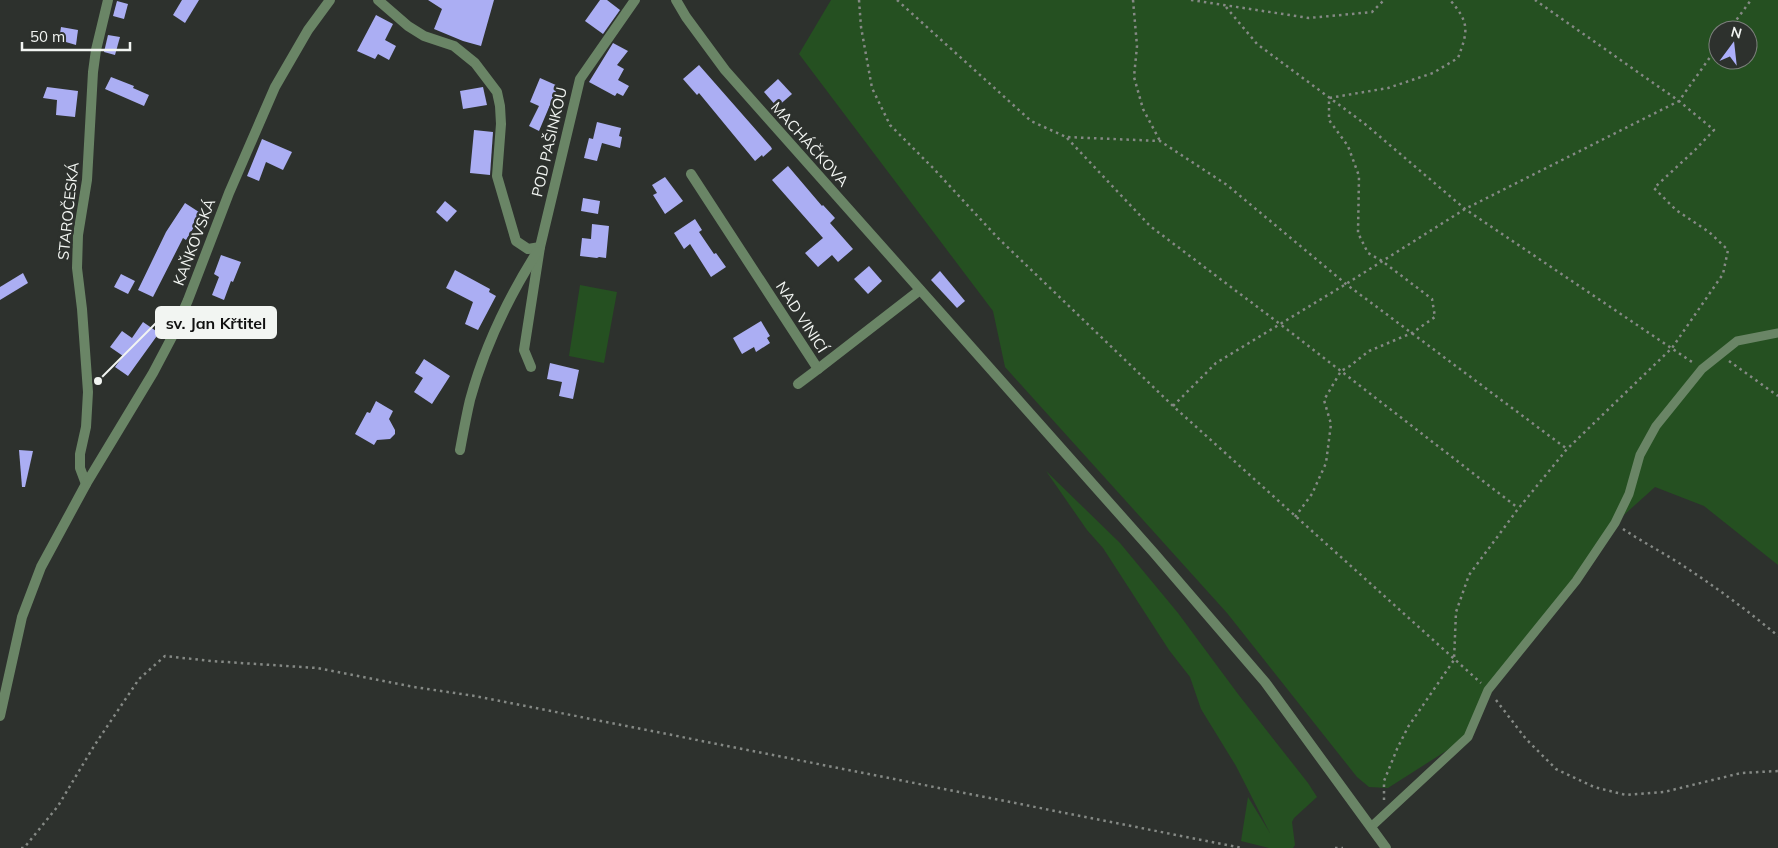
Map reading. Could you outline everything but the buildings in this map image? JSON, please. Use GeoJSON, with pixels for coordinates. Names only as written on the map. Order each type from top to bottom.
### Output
{"type":"FeatureCollection","features":[{"type":"Feature","properties":{"kind":"street","name":"STAROČESKÁ"},"geometry":{"type":"LineString","coordinates":[[86,484],[80,468],[80,454],[86,427],[88,392],[83,318],[77,268],[78,235],[87,180],[93,72],[108,0]]}},
{"type":"Feature","properties":{"kind":"street","name":"KAŇKOVSKÁ"},"geometry":{"type":"LineString","coordinates":[[0,716],[22,617],[41,567],[86,484],[153,373],[172,337],[229,193],[275,87],[308,30],[330,0]]}},
{"type":"Feature","properties":{"kind":"street"},"geometry":{"type":"LineString","coordinates":[[378,0],[408,26],[424,36],[454,46],[475,64],[497,92],[501,124],[497,176],[506,212],[516,241],[528,249],[540,247]]}},
{"type":"Feature","properties":{"kind":"street","name":"POD PAŠINKOU"},"geometry":{"type":"LineString","coordinates":[[531,367],[524,350],[540,247],[580,79],[635,0]]}},
{"type":"Feature","properties":{"kind":"street","name":"MACHÁČKOVA"},"geometry":{"type":"LineString","coordinates":[[676,0],[724,70],[1148,546],[1265,682],[1386,848]]}},
{"type":"Feature","properties":{"kind":"street","name":"NAD VINICÍ"},"geometry":{"type":"LineString","coordinates":[[691,174],[818,369],[920,290]]}},
{"type":"Feature","properties":{"kind":"street","name":"POD PAŠINKOU"},"geometry":{"type":"LineString","coordinates":[[460,450],[470,400],[484,356],[502,314],[540,247]]}},
{"type":"Feature","properties":{"kind":"street"},"geometry":{"type":"LineString","coordinates":[[798,384],[818,369]]}},
{"type":"Feature","properties":{"kind":"lane"},"geometry":{"type":"LineString","coordinates":[[1371,826],[1468,737],[1488,690],[1576,581],[1614,524],[1629,494],[1640,455],[1656,426],[1702,369],[1737,341],[1778,332]]}},
{"type":"Feature","properties":{"kind":"path"},"geometry":{"type":"LineString","coordinates":[[860,0],[861,27],[872,88],[890,125],[998,237],[1173,406],[1488,690],[1526,739],[1556,769],[1594,787],[1626,794],[1664,792],[1741,774],[1778,771]]}},
{"type":"Feature","properties":{"kind":"path"},"geometry":{"type":"LineString","coordinates":[[897,0],[1031,121],[1066,137],[1150,226],[1280,324],[1518,509]]}},
{"type":"Feature","properties":{"kind":"path"},"geometry":{"type":"LineString","coordinates":[[1133,0],[1137,46],[1134,77],[1143,109],[1160,141],[1227,185],[1346,284],[1566,449]]}},
{"type":"Feature","properties":{"kind":"path"},"geometry":{"type":"LineString","coordinates":[[1191,0],[1226,7],[1309,18],[1372,12],[1384,0]]}},
{"type":"Feature","properties":{"kind":"path"},"geometry":{"type":"LineString","coordinates":[[1329,98],[1388,88],[1433,73],[1458,58],[1466,36],[1462,14],[1450,0]]}},
{"type":"Feature","properties":{"kind":"path"},"geometry":{"type":"LineString","coordinates":[[1384,790],[1384,781],[1408,726],[1454,660],[1456,612],[1469,575],[1566,449],[1672,348],[1724,274],[1728,250],[1709,232],[1676,210],[1654,188],[1714,130],[1679,101],[1535,0]]}},
{"type":"Feature","properties":{"kind":"path"},"geometry":{"type":"LineString","coordinates":[[1736,20],[1751,0]]}},
{"type":"Feature","properties":{"kind":"path"},"geometry":{"type":"LineString","coordinates":[[1226,7],[1257,44],[1365,124],[1465,209],[1702,369]]}},
{"type":"Feature","properties":{"kind":"path"},"geometry":{"type":"LineString","coordinates":[[1173,406],[1216,363],[1465,209],[1679,101],[1708,60]]}},
{"type":"Feature","properties":{"kind":"path"},"geometry":{"type":"LineString","coordinates":[[1295,517],[1312,494],[1326,463],[1331,424],[1324,400],[1341,371],[1369,351],[1412,333],[1435,316],[1432,299],[1382,261],[1368,253],[1358,233],[1359,176],[1348,146],[1329,120],[1329,98]]}},
{"type":"Feature","properties":{"kind":"path"},"geometry":{"type":"LineString","coordinates":[[1066,137],[1160,141]]}},
{"type":"Feature","properties":{"kind":"path"},"geometry":{"type":"LineString","coordinates":[[1720,355],[1778,396]]}},
{"type":"Feature","properties":{"kind":"path"},"geometry":{"type":"LineString","coordinates":[[1614,524],[1678,563],[1750,613],[1778,636]]}},
{"type":"Feature","properties":{"kind":"path"},"geometry":{"type":"LineString","coordinates":[[21,848],[24,848],[58,806],[94,746],[139,679],[165,656],[317,668],[475,696],[1242,848]]}},
{"type":"Feature","properties":{"kind":"path"},"geometry":{"type":"LineString","coordinates":[[1335,848],[1343,848]]}},
{"type":"Feature","properties":{"kind":"green space"},"geometry":{"type":"Polygon","coordinates":[[[831,0],[1778,0],[1778,565],[1704,506],[1655,487],[1615,523],[1488,690],[1468,737],[1388,788],[1369,787],[1357,777],[1227,613],[1005,367],[993,311],[799,54],[831,0]]]}},
{"type":"Feature","properties":{"kind":"green space"},"geometry":{"type":"Polygon","coordinates":[[[580,285],[617,292],[604,363],[569,356],[580,285]]]}},
{"type":"Feature","properties":{"kind":"green space"},"geometry":{"type":"Polygon","coordinates":[[[1046,471],[1120,543],[1178,613],[1238,694],[1308,783],[1317,797],[1292,822],[1295,845],[1293,848],[1269,848],[1241,841],[1248,797],[1270,833],[1236,766],[1201,709],[1190,677],[1169,650],[1103,548],[1087,530],[1046,471]]]}},
{"type":"Feature","properties":{"kind":"place","name":"sv. Jan Křtitel"},"geometry":{"type":"Point","coordinates":[98,381]}}]}
